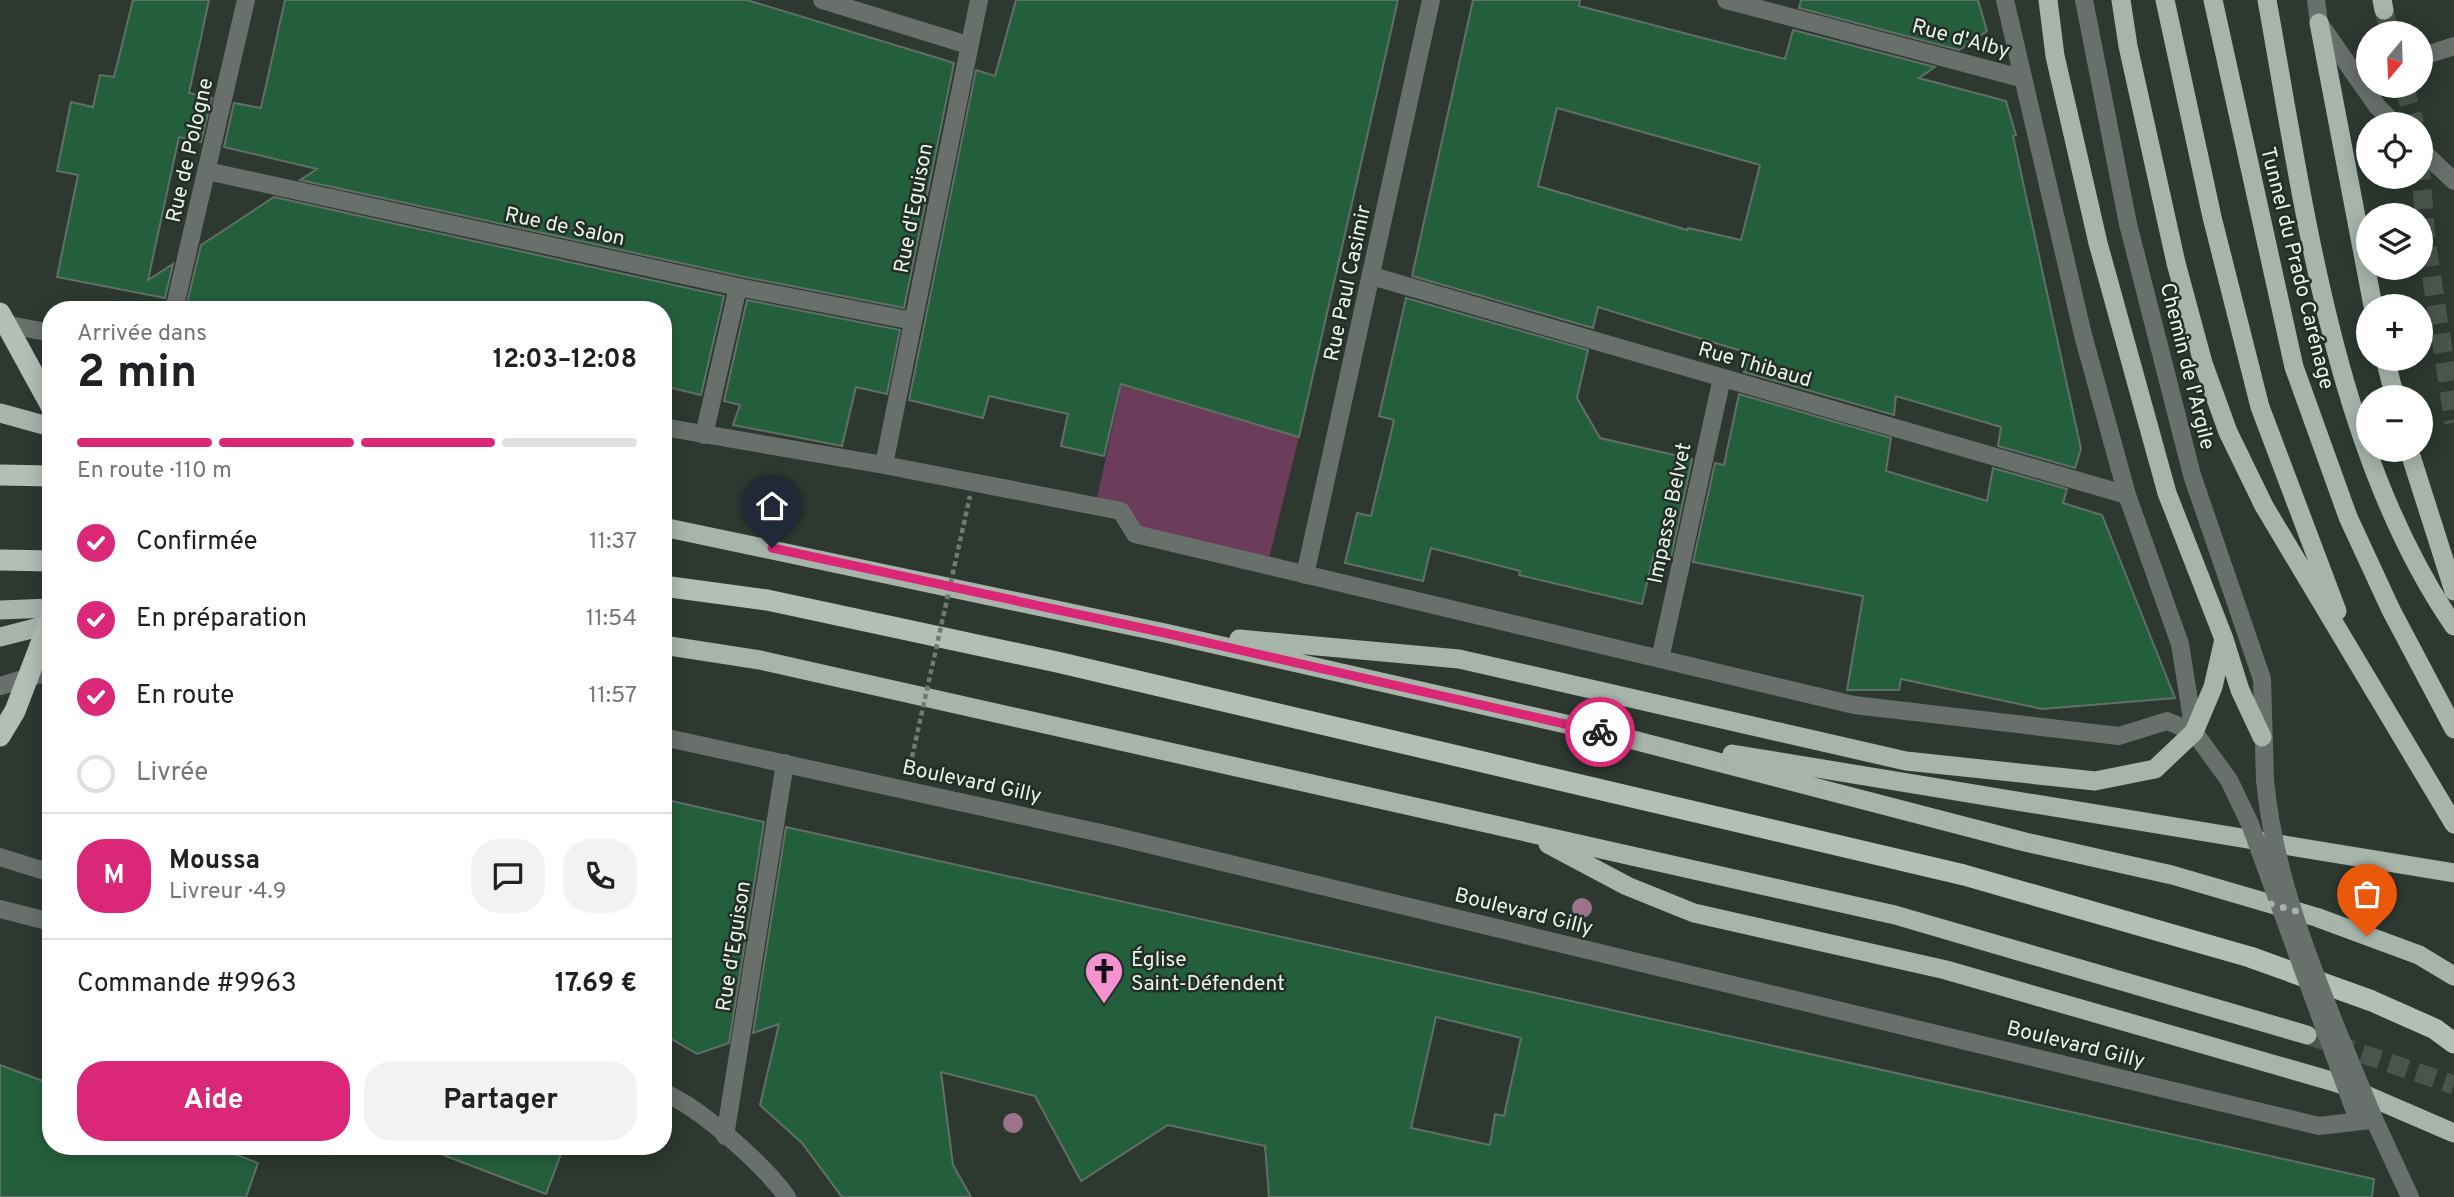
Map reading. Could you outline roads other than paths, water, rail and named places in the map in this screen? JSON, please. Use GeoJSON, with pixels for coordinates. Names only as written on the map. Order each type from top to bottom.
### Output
{"type":"FeatureCollection","features":[{"type":"Feature","properties":{"kind":"highway"},"geometry":{"type":"LineString","coordinates":[[2048,0],[2055,55],[2105,269],[2166,493],[2224,639],[2240,690],[2262,737]]}},
{"type":"Feature","properties":{"kind":"highway"},"geometry":{"type":"LineString","coordinates":[[2121,0],[2128,46],[2170,236],[2203,362],[2228,432],[2264,506],[2454,824]]}},
{"type":"Feature","properties":{"kind":"highway"},"geometry":{"type":"LineString","coordinates":[[2165,0],[2212,217],[2260,407],[2354,655]]}},
{"type":"Feature","properties":{"kind":"highway","name":"Tunnel du Prado Carénage"},"geometry":{"type":"LineString","coordinates":[[2213,0],[2294,367],[2348,517],[2391,610],[2454,729]]}},
{"type":"Feature","properties":{"kind":"highway"},"geometry":{"type":"LineString","coordinates":[[2267,0],[2306,219],[2355,419],[2427,586],[2454,625]]}},
{"type":"Feature","properties":{"kind":"highway"},"geometry":{"type":"LineString","coordinates":[[2319,23],[2371,294]]}},
{"type":"Feature","properties":{"kind":"highway"},"geometry":{"type":"LineString","coordinates":[[0,313],[42,390]]}},
{"type":"Feature","properties":{"kind":"highway"},"geometry":{"type":"LineString","coordinates":[[0,413],[42,425]]}},
{"type":"Feature","properties":{"kind":"highway"},"geometry":{"type":"LineString","coordinates":[[2413,462],[2454,591]]}},
{"type":"Feature","properties":{"kind":"highway"},"geometry":{"type":"LineString","coordinates":[[0,475],[42,476]]}},
{"type":"Feature","properties":{"kind":"highway"},"geometry":{"type":"LineString","coordinates":[[672,529],[1165,633],[1614,735],[2025,842],[2185,879],[2316,917],[2419,955],[2454,976]]}},
{"type":"Feature","properties":{"kind":"highway"},"geometry":{"type":"LineString","coordinates":[[0,560],[42,561]]}},
{"type":"Feature","properties":{"kind":"highway"},"geometry":{"type":"LineString","coordinates":[[672,587],[766,600],[1057,662],[1964,875],[2262,961],[2372,1002],[2435,1029],[2454,1043]]}},
{"type":"Feature","properties":{"kind":"highway"},"geometry":{"type":"LineString","coordinates":[[0,610],[42,608]]}},
{"type":"Feature","properties":{"kind":"highway"},"geometry":{"type":"LineString","coordinates":[[0,637],[42,626]]}},
{"type":"Feature","properties":{"kind":"highway"},"geometry":{"type":"LineString","coordinates":[[1165,633],[1459,659],[1906,761],[2095,781],[2155,769],[2194,732],[2213,687],[2224,639]]}},
{"type":"Feature","properties":{"kind":"highway"},"geometry":{"type":"LineString","coordinates":[[0,737],[15,711],[42,640]]}},
{"type":"Feature","properties":{"kind":"highway"},"geometry":{"type":"LineString","coordinates":[[672,646],[760,660],[1895,915],[2308,1035]]}},
{"type":"Feature","properties":{"kind":"highway"},"geometry":{"type":"LineString","coordinates":[[1614,735],[2454,873]]}},
{"type":"Feature","properties":{"kind":"highway"},"geometry":{"type":"LineString","coordinates":[[1525,832],[1627,886],[1694,913],[1946,970],[2090,1011],[2338,1083],[2454,1133]]}},
{"type":"Feature","properties":{"kind":"street","name":"Rue de Pologne"},"geometry":{"type":"LineString","coordinates":[[176,301],[246,0]]}},
{"type":"Feature","properties":{"kind":"street"},"geometry":{"type":"LineString","coordinates":[[822,0],[968,45]]}},
{"type":"Feature","properties":{"kind":"street","name":"Rue d'Eguison"},"geometry":{"type":"LineString","coordinates":[[884,465],[979,0]]}},
{"type":"Feature","properties":{"kind":"street","name":"Rue Paul Casimir"},"geometry":{"type":"LineString","coordinates":[[1305,575],[1431,0]]}},
{"type":"Feature","properties":{"kind":"street","name":"Rue d'Alby"},"geometry":{"type":"LineString","coordinates":[[1726,0],[2021,78]]}},
{"type":"Feature","properties":{"kind":"street"},"geometry":{"type":"LineString","coordinates":[[2005,0],[2021,78],[2083,335],[2126,495],[2180,644],[2194,732],[2229,780],[2250,824],[2366,1120],[2410,1197]]}},
{"type":"Feature","properties":{"kind":"street","name":"Chemin de l'Argile"},"geometry":{"type":"LineString","coordinates":[[2084,0],[2128,223],[2192,475],[2262,679],[2262,737],[2269,829],[2296,917],[2366,1120]]}},
{"type":"Feature","properties":{"kind":"street"},"geometry":{"type":"LineString","coordinates":[[2316,0],[2319,23],[2356,66]]}},
{"type":"Feature","properties":{"kind":"street"},"geometry":{"type":"LineString","coordinates":[[2433,53],[2454,46]]}},
{"type":"Feature","properties":{"kind":"street"},"geometry":{"type":"LineString","coordinates":[[2433,161],[2454,181]]}},
{"type":"Feature","properties":{"kind":"street","name":"Rue de Salon"},"geometry":{"type":"LineString","coordinates":[[207,171],[738,287],[913,321]]}},
{"type":"Feature","properties":{"kind":"street","name":"Rue Thibaud"},"geometry":{"type":"LineString","coordinates":[[1372,276],[2126,495]]}},
{"type":"Feature","properties":{"kind":"street"},"geometry":{"type":"LineString","coordinates":[[704,435],[738,287]]}},
{"type":"Feature","properties":{"kind":"street"},"geometry":{"type":"LineString","coordinates":[[0,323],[42,331]]}},
{"type":"Feature","properties":{"kind":"street","name":"Impasse Belvet"},"geometry":{"type":"LineString","coordinates":[[1660,659],[1722,378]]}},
{"type":"Feature","properties":{"kind":"street"},"geometry":{"type":"LineString","coordinates":[[672,429],[884,465],[1121,511],[1135,534],[1854,705],[2119,736],[2167,721],[2194,732]]}},
{"type":"Feature","properties":{"kind":"street"},"geometry":{"type":"LineString","coordinates":[[0,687],[42,674]]}},
{"type":"Feature","properties":{"kind":"street","name":"Boulevard Gilly"},"geometry":{"type":"LineString","coordinates":[[672,739],[1110,835],[2319,1126],[2366,1120]]}},
{"type":"Feature","properties":{"kind":"street","name":"Rue d'Eguison"},"geometry":{"type":"LineString","coordinates":[[725,1136],[785,763]]}},
{"type":"Feature","properties":{"kind":"street"},"geometry":{"type":"LineString","coordinates":[[0,857],[42,870]]}},
{"type":"Feature","properties":{"kind":"street"},"geometry":{"type":"LineString","coordinates":[[0,909],[42,920]]}},
{"type":"Feature","properties":{"kind":"street"},"geometry":{"type":"LineString","coordinates":[[672,1095],[679,1098],[771,1175],[787,1197]]}},
{"type":"Feature","properties":{"kind":"tunnel"},"geometry":{"type":"LineString","coordinates":[[2384,10],[2387,21]]}},
{"type":"Feature","properties":{"kind":"tunnel"},"geometry":{"type":"LineString","coordinates":[[2407,98],[2412,112]]}},
{"type":"Feature","properties":{"kind":"tunnel"},"geometry":{"type":"LineString","coordinates":[[2422,189],[2426,240],[2454,423]]}},
{"type":"Feature","properties":{"kind":"tunnel"},"geometry":{"type":"LineString","coordinates":[[2307,1035],[2454,1085]]}},
{"type":"Feature","properties":{"kind":"place","name":"Église Saint-Défendent"},"geometry":{"type":"Point","coordinates":[1104,1005]}}]}
